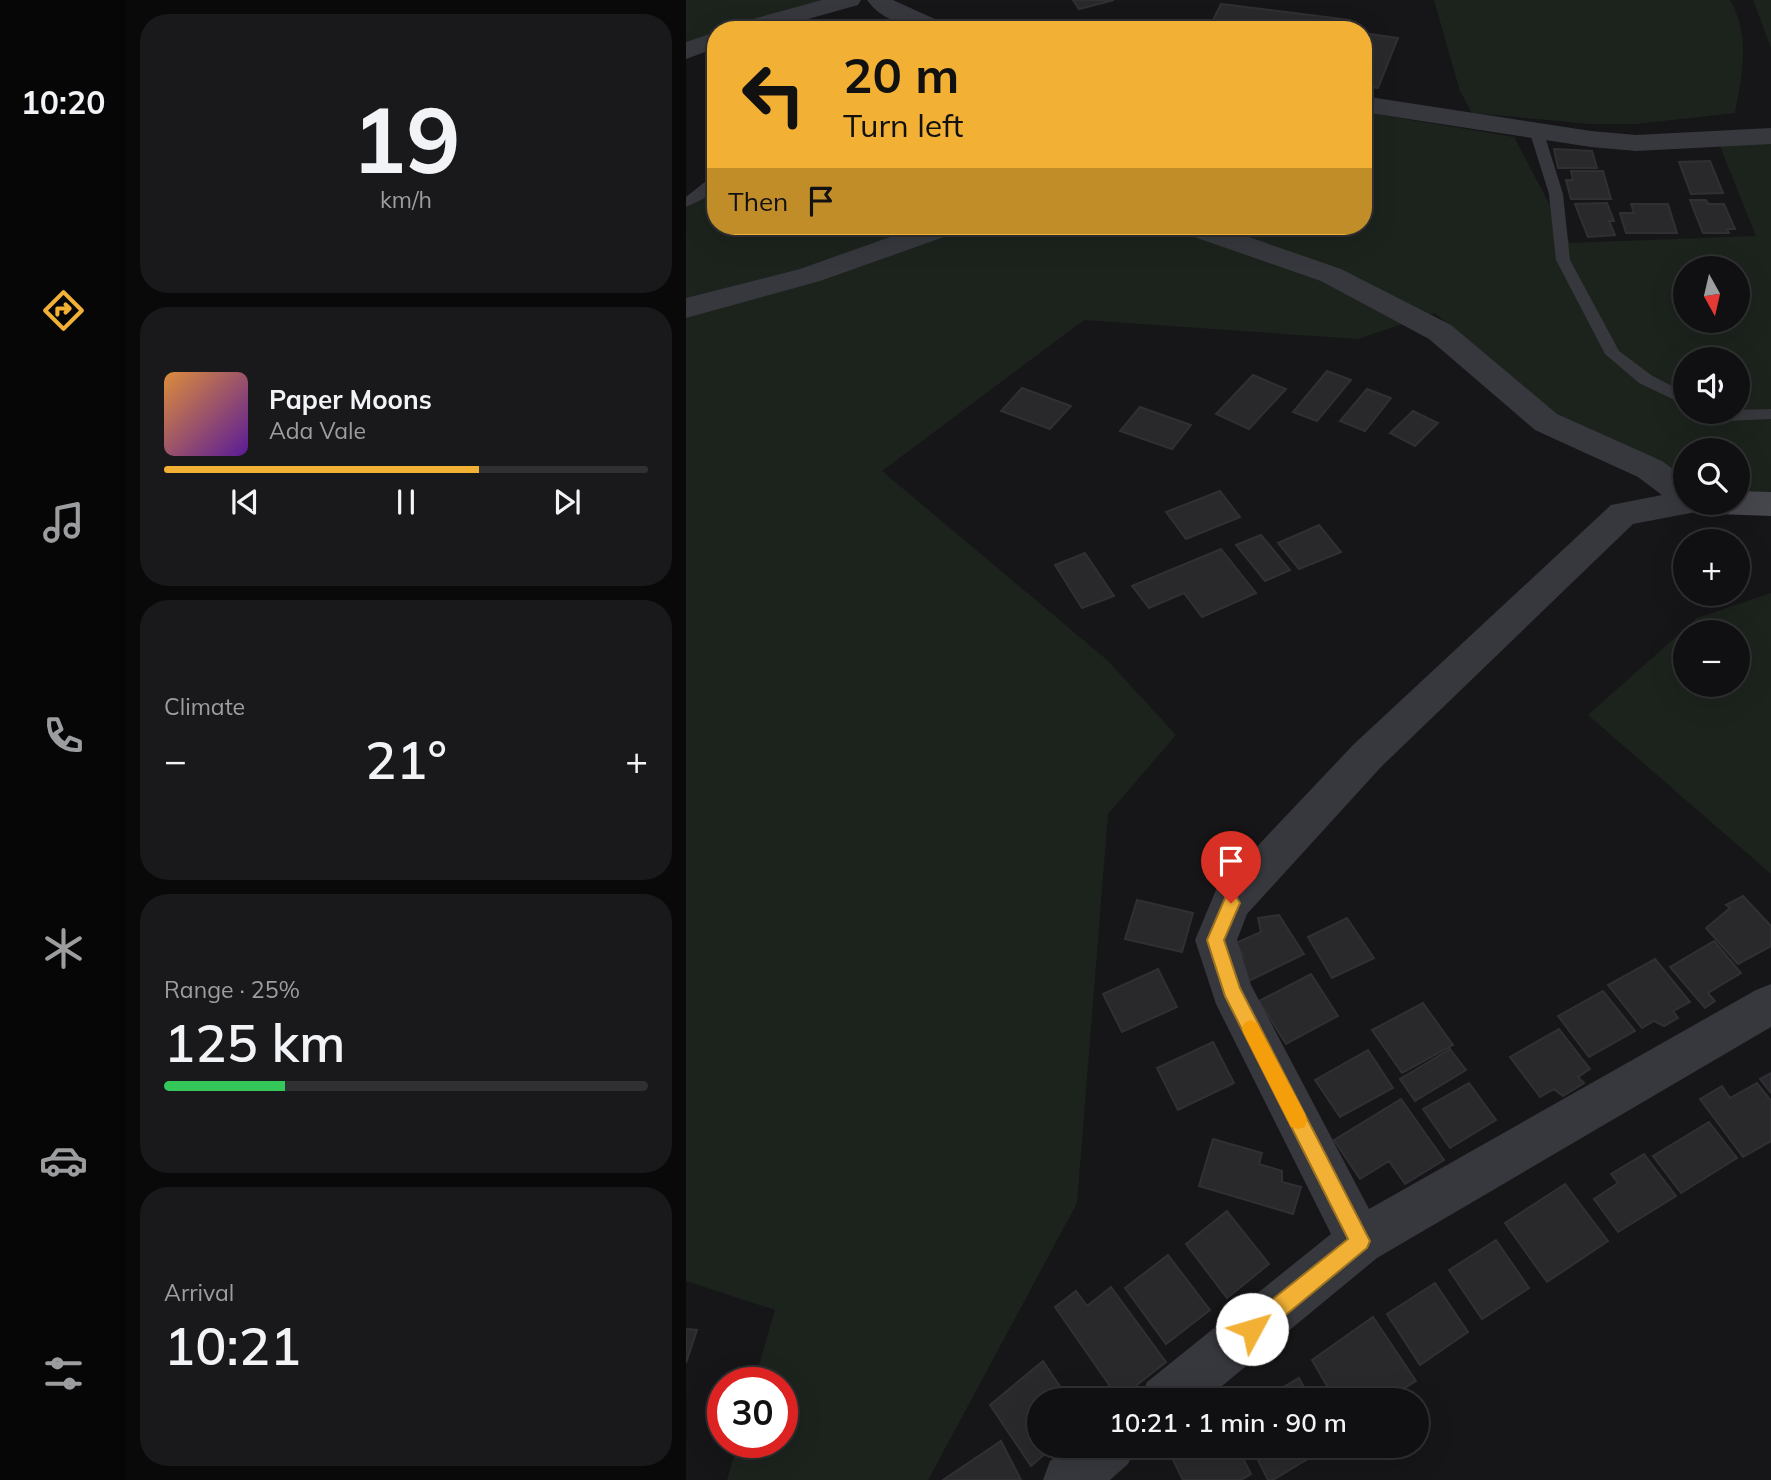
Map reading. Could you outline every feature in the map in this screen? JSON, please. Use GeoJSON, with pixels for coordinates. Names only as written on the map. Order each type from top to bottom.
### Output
{"type":"FeatureCollection","features":[{"type":"Feature","properties":{"kind":"street"},"geometry":{"type":"LineString","coordinates":[[773,21],[849,0]]}},
{"type":"Feature","properties":{"kind":"street"},"geometry":{"type":"LineString","coordinates":[[879,0],[885,6],[919,21]]}},
{"type":"Feature","properties":{"kind":"street"},"geometry":{"type":"LineString","coordinates":[[686,51],[707,43]]}},
{"type":"Feature","properties":{"kind":"street"},"geometry":{"type":"LineString","coordinates":[[1372,105],[1591,139],[1636,143],[1771,136]]}},
{"type":"Feature","properties":{"kind":"street"},"geometry":{"type":"LineString","coordinates":[[686,308],[810,275],[923,235]]}},
{"type":"Feature","properties":{"kind":"street"},"geometry":{"type":"LineString","coordinates":[[1216,235],[1331,275],[1440,332],[1546,422],[1650,469],[1673,486]]}},
{"type":"Feature","properties":{"kind":"street"},"geometry":{"type":"LineString","coordinates":[[1750,503],[1771,504]]}},
{"type":"Feature","properties":{"kind":"street"},"geometry":{"type":"LineString","coordinates":[[1360,1241],[1231,990],[1216,940],[1231,903],[1367,756],[1623,514],[1673,505]]}},
{"type":"Feature","properties":{"kind":"street"},"geometry":{"type":"LineString","coordinates":[[1180,1388],[1360,1241],[1771,1003]]}},
{"type":"Feature","properties":{"kind":"street"},"geometry":{"type":"LineString","coordinates":[[1069,1480],[1096,1458]]}},
{"type":"Feature","properties":{"kind":"lane"},"geometry":{"type":"LineString","coordinates":[[1536,130],[1556,194],[1563,260],[1613,354],[1645,379],[1673,394]]}},
{"type":"Feature","properties":{"kind":"lane"},"geometry":{"type":"LineString","coordinates":[[686,203],[707,186]]}},
{"type":"Feature","properties":{"kind":"lane"},"geometry":{"type":"LineString","coordinates":[[1750,415],[1771,414]]}},
{"type":"Feature","properties":{"kind":"shaded area"},"geometry":{"type":"Polygon","coordinates":[[[686,0],[847,0],[772,21],[707,21],[707,39],[686,45],[686,0]]]}},
{"type":"Feature","properties":{"kind":"shaded area"},"geometry":{"type":"Polygon","coordinates":[[[1434,0],[1730,0],[1737,14],[1743,41],[1735,113],[1635,124],[1590,124],[1472,113],[1460,91],[1434,0]]]}},
{"type":"Feature","properties":{"kind":"shaded area"},"geometry":{"type":"Polygon","coordinates":[[[1753,0],[1771,0],[1771,48],[1753,0]]]}},
{"type":"Feature","properties":{"kind":"shaded area"},"geometry":{"type":"Polygon","coordinates":[[[1372,113],[1514,137],[1570,243],[1756,236],[1719,144],[1771,137],[1771,494],[1750,491],[1750,438],[1673,438],[1673,478],[1550,411],[1435,313],[1358,339],[1084,320],[882,471],[1107,660],[1176,735],[1108,814],[1077,1203],[928,1480],[727,1480],[733,1458],[798,1458],[798,1367],[758,1367],[775,1310],[686,1281],[686,208],[707,188],[707,235],[1372,235],[1372,113]]]}},
{"type":"Feature","properties":{"kind":"shaded area"},"geometry":{"type":"Polygon","coordinates":[[[1771,593],[1771,874],[1588,715],[1673,639],[1673,697],[1750,697],[1750,620],[1695,620],[1733,606],[1750,606],[1750,600],[1771,593]]]}},
{"type":"Feature","properties":{"kind":"building"},"geometry":{"type":"Polygon","coordinates":[[[1073,0],[1114,0],[1079,9],[1073,0]]]}},
{"type":"Feature","properties":{"kind":"building"},"geometry":{"type":"Polygon","coordinates":[[[1221,4],[1350,20],[1350,21],[1212,21],[1221,4]]]}},
{"type":"Feature","properties":{"kind":"building"},"geometry":{"type":"Polygon","coordinates":[[[1372,34],[1398,38],[1378,88],[1372,87],[1372,34]]]}},
{"type":"Feature","properties":{"kind":"building"},"geometry":{"type":"Polygon","coordinates":[[[1554,149],[1592,151],[1597,168],[1558,168],[1554,149]]]}},
{"type":"Feature","properties":{"kind":"building"},"geometry":{"type":"Polygon","coordinates":[[[1710,161],[1723,193],[1691,194],[1679,162],[1710,161]]]}},
{"type":"Feature","properties":{"kind":"building"},"geometry":{"type":"Polygon","coordinates":[[[1571,171],[1603,171],[1611,199],[1571,199],[1566,180],[1573,180],[1571,171]]]}},
{"type":"Feature","properties":{"kind":"building"},"geometry":{"type":"Polygon","coordinates":[[[1690,200],[1724,204],[1735,229],[1727,229],[1729,233],[1703,233],[1690,200]]]}},
{"type":"Feature","properties":{"kind":"building"},"geometry":{"type":"Polygon","coordinates":[[[1607,203],[1614,221],[1609,221],[1615,235],[1588,237],[1575,204],[1607,203]]]}},
{"type":"Feature","properties":{"kind":"building"},"geometry":{"type":"Polygon","coordinates":[[[1631,204],[1668,204],[1677,233],[1626,233],[1620,213],[1634,213],[1631,204]]]}},
{"type":"Feature","properties":{"kind":"building"},"geometry":{"type":"Polygon","coordinates":[[[1327,371],[1351,380],[1317,421],[1293,412],[1327,371]]]}},
{"type":"Feature","properties":{"kind":"building"},"geometry":{"type":"Polygon","coordinates":[[[1253,375],[1286,389],[1249,429],[1216,414],[1253,375]]]}},
{"type":"Feature","properties":{"kind":"building"},"geometry":{"type":"Polygon","coordinates":[[[1022,388],[1071,406],[1050,429],[1001,411],[1022,388]]]}},
{"type":"Feature","properties":{"kind":"building"},"geometry":{"type":"Polygon","coordinates":[[[1367,389],[1391,398],[1365,431],[1340,421],[1367,389]]]}},
{"type":"Feature","properties":{"kind":"building"},"geometry":{"type":"Polygon","coordinates":[[[1140,407],[1191,425],[1172,449],[1120,431],[1140,407]]]}},
{"type":"Feature","properties":{"kind":"building"},"geometry":{"type":"Polygon","coordinates":[[[1413,411],[1438,423],[1415,446],[1390,433],[1413,411]]]}},
{"type":"Feature","properties":{"kind":"building"},"geometry":{"type":"Polygon","coordinates":[[[1220,491],[1240,517],[1186,539],[1166,512],[1220,491]]]}},
{"type":"Feature","properties":{"kind":"building"},"geometry":{"type":"Polygon","coordinates":[[[1319,525],[1341,552],[1299,569],[1278,543],[1319,525]]]}},
{"type":"Feature","properties":{"kind":"building"},"geometry":{"type":"Polygon","coordinates":[[[1261,535],[1290,570],[1265,581],[1236,545],[1261,535]]]}},
{"type":"Feature","properties":{"kind":"building"},"geometry":{"type":"Polygon","coordinates":[[[1221,549],[1256,593],[1202,617],[1184,593],[1149,608],[1132,586],[1221,549]]]}},
{"type":"Feature","properties":{"kind":"building"},"geometry":{"type":"Polygon","coordinates":[[[1085,553],[1114,596],[1082,608],[1055,565],[1085,553]]]}},
{"type":"Feature","properties":{"kind":"building"},"geometry":{"type":"Polygon","coordinates":[[[1743,896],[1771,926],[1771,946],[1738,964],[1706,928],[1730,908],[1726,905],[1743,896]]]}},
{"type":"Feature","properties":{"kind":"building"},"geometry":{"type":"Polygon","coordinates":[[[1137,900],[1193,913],[1182,952],[1125,939],[1137,900]]]}},
{"type":"Feature","properties":{"kind":"building"},"geometry":{"type":"Polygon","coordinates":[[[1279,915],[1304,954],[1247,982],[1237,965],[1244,957],[1236,943],[1261,932],[1258,918],[1279,915]]]}},
{"type":"Feature","properties":{"kind":"building"},"geometry":{"type":"Polygon","coordinates":[[[1347,918],[1374,958],[1332,978],[1308,937],[1347,918]]]}},
{"type":"Feature","properties":{"kind":"building"},"geometry":{"type":"Polygon","coordinates":[[[1714,941],[1741,973],[1708,993],[1715,1001],[1705,1008],[1670,967],[1714,941]]]}},
{"type":"Feature","properties":{"kind":"building"},"geometry":{"type":"Polygon","coordinates":[[[1655,959],[1690,1002],[1673,1011],[1678,1018],[1664,1026],[1654,1021],[1642,1028],[1608,985],[1655,959]]]}},
{"type":"Feature","properties":{"kind":"building"},"geometry":{"type":"Polygon","coordinates":[[[1158,969],[1177,1007],[1122,1032],[1103,994],[1158,969]]]}},
{"type":"Feature","properties":{"kind":"building"},"geometry":{"type":"Polygon","coordinates":[[[1311,974],[1338,1016],[1286,1044],[1259,1001],[1311,974]]]}},
{"type":"Feature","properties":{"kind":"building"},"geometry":{"type":"Polygon","coordinates":[[[1603,991],[1635,1031],[1589,1057],[1558,1016],[1603,991]]]}},
{"type":"Feature","properties":{"kind":"building"},"geometry":{"type":"Polygon","coordinates":[[[1423,1003],[1453,1045],[1402,1073],[1372,1030],[1423,1003]]]}},
{"type":"Feature","properties":{"kind":"building"},"geometry":{"type":"Polygon","coordinates":[[[1559,1029],[1590,1069],[1578,1077],[1584,1083],[1563,1096],[1554,1089],[1540,1097],[1510,1057],[1559,1029]]]}},
{"type":"Feature","properties":{"kind":"building"},"geometry":{"type":"Polygon","coordinates":[[[1213,1042],[1234,1083],[1178,1110],[1157,1068],[1213,1042]]]}},
{"type":"Feature","properties":{"kind":"building"},"geometry":{"type":"Polygon","coordinates":[[[1450,1049],[1466,1070],[1415,1101],[1400,1079],[1450,1049]]]}},
{"type":"Feature","properties":{"kind":"building"},"geometry":{"type":"Polygon","coordinates":[[[1368,1050],[1393,1088],[1340,1117],[1315,1080],[1368,1050]]]}},
{"type":"Feature","properties":{"kind":"building"},"geometry":{"type":"Polygon","coordinates":[[[1771,1073],[1771,1093],[1760,1079],[1771,1073]]]}},
{"type":"Feature","properties":{"kind":"building"},"geometry":{"type":"Polygon","coordinates":[[[1469,1083],[1496,1120],[1450,1148],[1423,1109],[1469,1083]]]}},
{"type":"Feature","properties":{"kind":"building"},"geometry":{"type":"Polygon","coordinates":[[[1757,1083],[1771,1101],[1771,1141],[1743,1157],[1700,1099],[1722,1086],[1730,1098],[1757,1083]]]}},
{"type":"Feature","properties":{"kind":"building"},"geometry":{"type":"Polygon","coordinates":[[[1401,1099],[1444,1160],[1405,1184],[1389,1161],[1360,1179],[1334,1140],[1401,1099]]]}},
{"type":"Feature","properties":{"kind":"building"},"geometry":{"type":"Polygon","coordinates":[[[1709,1122],[1737,1158],[1681,1193],[1653,1156],[1709,1122]]]}},
{"type":"Feature","properties":{"kind":"building"},"geometry":{"type":"Polygon","coordinates":[[[1213,1139],[1262,1153],[1259,1164],[1282,1171],[1282,1182],[1301,1187],[1293,1214],[1199,1186],[1213,1139]]]}},
{"type":"Feature","properties":{"kind":"building"},"geometry":{"type":"Polygon","coordinates":[[[1644,1154],[1676,1196],[1618,1232],[1594,1199],[1618,1183],[1611,1174],[1644,1154]]]}},
{"type":"Feature","properties":{"kind":"building"},"geometry":{"type":"Polygon","coordinates":[[[1565,1184],[1608,1241],[1547,1282],[1505,1223],[1565,1184]]]}},
{"type":"Feature","properties":{"kind":"building"},"geometry":{"type":"Polygon","coordinates":[[[1227,1211],[1269,1264],[1227,1298],[1186,1244],[1227,1211]]]}},
{"type":"Feature","properties":{"kind":"building"},"geometry":{"type":"Polygon","coordinates":[[[1496,1240],[1529,1288],[1482,1319],[1449,1270],[1496,1240]]]}},
{"type":"Feature","properties":{"kind":"building"},"geometry":{"type":"Polygon","coordinates":[[[1168,1255],[1210,1310],[1166,1344],[1125,1288],[1168,1255]]]}},
{"type":"Feature","properties":{"kind":"building"},"geometry":{"type":"Polygon","coordinates":[[[1435,1283],[1468,1332],[1420,1365],[1387,1314],[1435,1283]]]}},
{"type":"Feature","properties":{"kind":"building"},"geometry":{"type":"Polygon","coordinates":[[[1111,1287],[1166,1362],[1133,1388],[1111,1388],[1055,1307],[1076,1291],[1087,1306],[1111,1287]]]}},
{"type":"Feature","properties":{"kind":"building"},"geometry":{"type":"Polygon","coordinates":[[[1373,1317],[1416,1381],[1405,1388],[1328,1388],[1312,1360],[1373,1317]]]}},
{"type":"Feature","properties":{"kind":"building"},"geometry":{"type":"Polygon","coordinates":[[[686,1329],[697,1330],[686,1363],[686,1329]]]}},
{"type":"Feature","properties":{"kind":"building"},"geometry":{"type":"Polygon","coordinates":[[[1043,1361],[1061,1388],[1027,1388],[1027,1458],[1040,1458],[1031,1466],[990,1405],[1043,1361]]]}},
{"type":"Feature","properties":{"kind":"building"},"geometry":{"type":"Polygon","coordinates":[[[1299,1378],[1304,1388],[1282,1388],[1299,1378]]]}},
{"type":"Feature","properties":{"kind":"building"},"geometry":{"type":"Polygon","coordinates":[[[1001,1441],[1021,1480],[943,1480],[1001,1441]]]}},
{"type":"Feature","properties":{"kind":"building"},"geometry":{"type":"Polygon","coordinates":[[[1243,1458],[1251,1474],[1241,1480],[1183,1480],[1173,1460],[1243,1458]]]}},
{"type":"Feature","properties":{"kind":"building"},"geometry":{"type":"Polygon","coordinates":[[[1257,1458],[1309,1458],[1273,1480],[1268,1480],[1257,1458]]]}},
{"type":"Feature","properties":{"kind":"slow traffic"},"geometry":{"type":"LineString","coordinates":[[1251,1029],[1298,1120]]}},
{"type":"Feature","properties":{"kind":"route"},"geometry":{"type":"LineString","coordinates":[[1231,903],[1216,940],[1231,990],[1360,1241],[1252,1329]]}}]}
